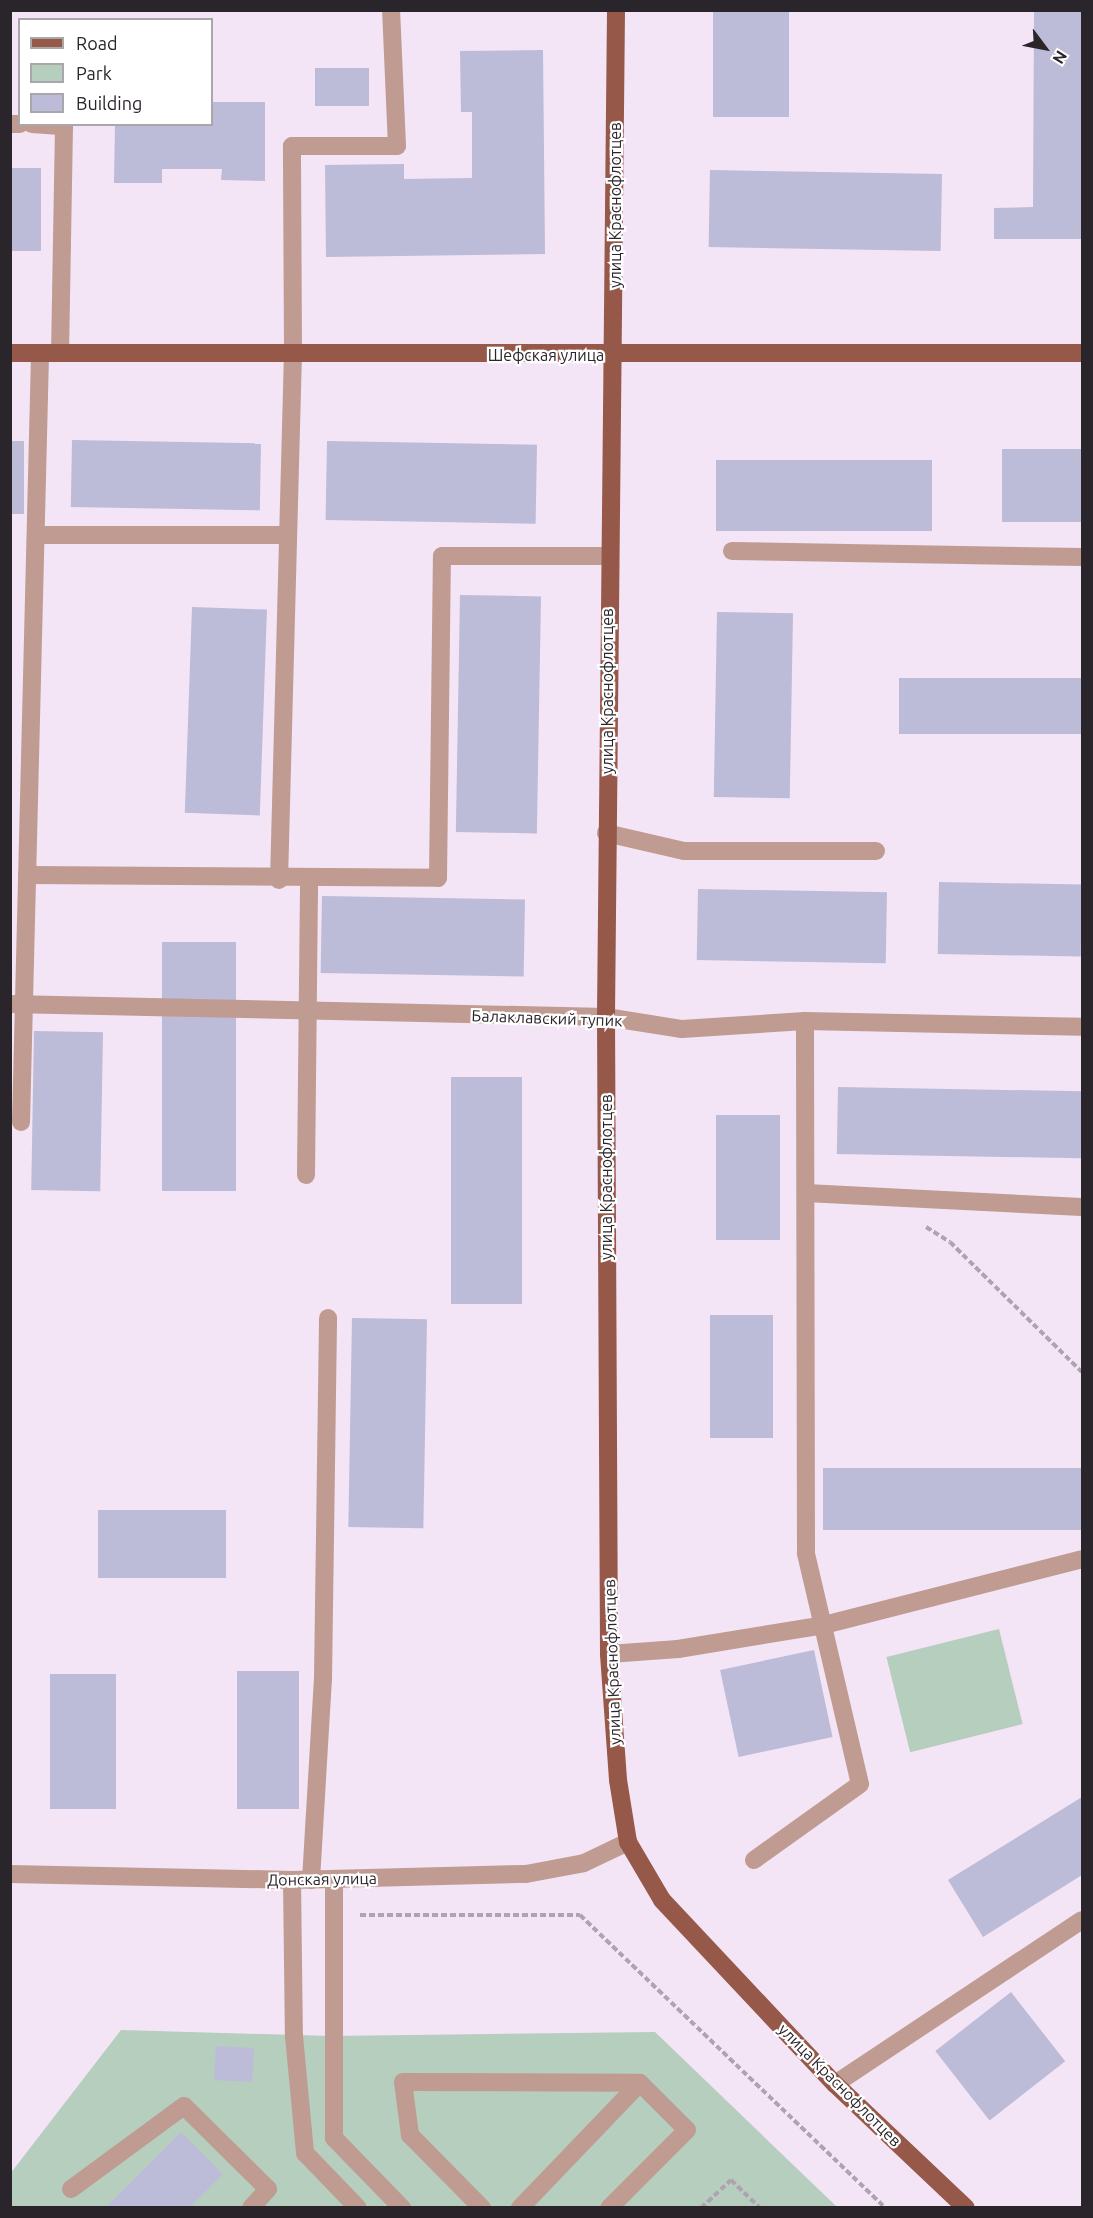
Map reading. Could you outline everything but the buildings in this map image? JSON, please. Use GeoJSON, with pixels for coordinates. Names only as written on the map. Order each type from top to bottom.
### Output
{"type":"FeatureCollection","features":[{"type":"Feature","properties":{"kind":"main road","name":"улица Краснофлотцев"},"geometry":{"type":"LineString","coordinates":[[616,10],[614,356],[608,556],[606,833],[609,1654],[628,1842],[662,1900],[835,2084],[966,2208]]}},
{"type":"Feature","properties":{"kind":"main road","name":"Шефская улица"},"geometry":{"type":"LineString","coordinates":[[10,353],[293,351],[614,356],[1083,353]]}},
{"type":"Feature","properties":{"kind":"street"},"geometry":{"type":"LineString","coordinates":[[279,879],[293,351],[292,146],[397,146],[391,10]]}},
{"type":"Feature","properties":{"kind":"street"},"geometry":{"type":"LineString","coordinates":[[60,353],[64,126]]}},
{"type":"Feature","properties":{"kind":"street"},"geometry":{"type":"LineString","coordinates":[[21,1122],[17,1004],[27,875],[40,354]]}},
{"type":"Feature","properties":{"kind":"street"},"geometry":{"type":"LineString","coordinates":[[36,535],[288,535]]}},
{"type":"Feature","properties":{"kind":"street"},"geometry":{"type":"LineString","coordinates":[[732,551],[1083,557]]}},
{"type":"Feature","properties":{"kind":"street"},"geometry":{"type":"LineString","coordinates":[[27,875],[279,879],[438,878],[442,556],[608,556]]}},
{"type":"Feature","properties":{"kind":"street"},"geometry":{"type":"LineString","coordinates":[[606,833],[684,851],[876,851]]}},
{"type":"Feature","properties":{"kind":"street"},"geometry":{"type":"LineString","coordinates":[[306,1175],[309,879]]}},
{"type":"Feature","properties":{"kind":"street","name":"Балаклавский тупик"},"geometry":{"type":"LineString","coordinates":[[17,1004],[606,1017],[682,1029],[805,1021],[1083,1027]]}},
{"type":"Feature","properties":{"kind":"street"},"geometry":{"type":"LineString","coordinates":[[754,1860],[860,1784],[807,1553],[805,1021]]}},
{"type":"Feature","properties":{"kind":"street"},"geometry":{"type":"LineString","coordinates":[[806,1193],[1083,1207]]}},
{"type":"Feature","properties":{"kind":"street"},"geometry":{"type":"LineString","coordinates":[[311,1880],[323,1679],[328,1318]]}},
{"type":"Feature","properties":{"kind":"street"},"geometry":{"type":"LineString","coordinates":[[609,1654],[678,1649],[824,1625],[1083,1559]]}},
{"type":"Feature","properties":{"kind":"street","name":"Донская улица"},"geometry":{"type":"LineString","coordinates":[[10,1874],[311,1880],[526,1874],[584,1863],[628,1842]]}},
{"type":"Feature","properties":{"kind":"street"},"geometry":{"type":"LineString","coordinates":[[334,1879],[332,1915],[334,2138],[402,2208]]}},
{"type":"Feature","properties":{"kind":"street"},"geometry":{"type":"LineString","coordinates":[[292,1880],[294,2036],[305,2153],[358,2208]]}},
{"type":"Feature","properties":{"kind":"street"},"geometry":{"type":"LineString","coordinates":[[835,2084],[1083,1920]]}},
{"type":"Feature","properties":{"kind":"street"},"geometry":{"type":"LineString","coordinates":[[482,2208],[410,2134],[403,2082],[640,2083],[687,2130],[609,2208]]}},
{"type":"Feature","properties":{"kind":"street"},"geometry":{"type":"LineString","coordinates":[[520,2208],[640,2083]]}},
{"type":"Feature","properties":{"kind":"street"},"geometry":{"type":"LineString","coordinates":[[71,2189],[183,2106],[268,2189],[251,2208]]}},
{"type":"Feature","properties":{"kind":"path"},"geometry":{"type":"LineString","coordinates":[[922,1225],[950,1242],[1083,1372]]}},
{"type":"Feature","properties":{"kind":"path"},"geometry":{"type":"LineString","coordinates":[[332,1915],[580,1915],[886,2208]]}},
{"type":"Feature","properties":{"kind":"path"},"geometry":{"type":"LineString","coordinates":[[701,2208],[731,2180],[760,2208]]}},
{"type":"Feature","properties":{"kind":"green space"},"geometry":{"type":"Polygon","coordinates":[[[999,1629],[1023,1724],[910,1752],[886,1657],[999,1629]]]}},
{"type":"Feature","properties":{"kind":"green space"},"geometry":{"type":"Polygon","coordinates":[[[121,2030],[330,2036],[655,2032],[837,2207],[11,2208],[10,2174],[121,2030]]]}}]}
